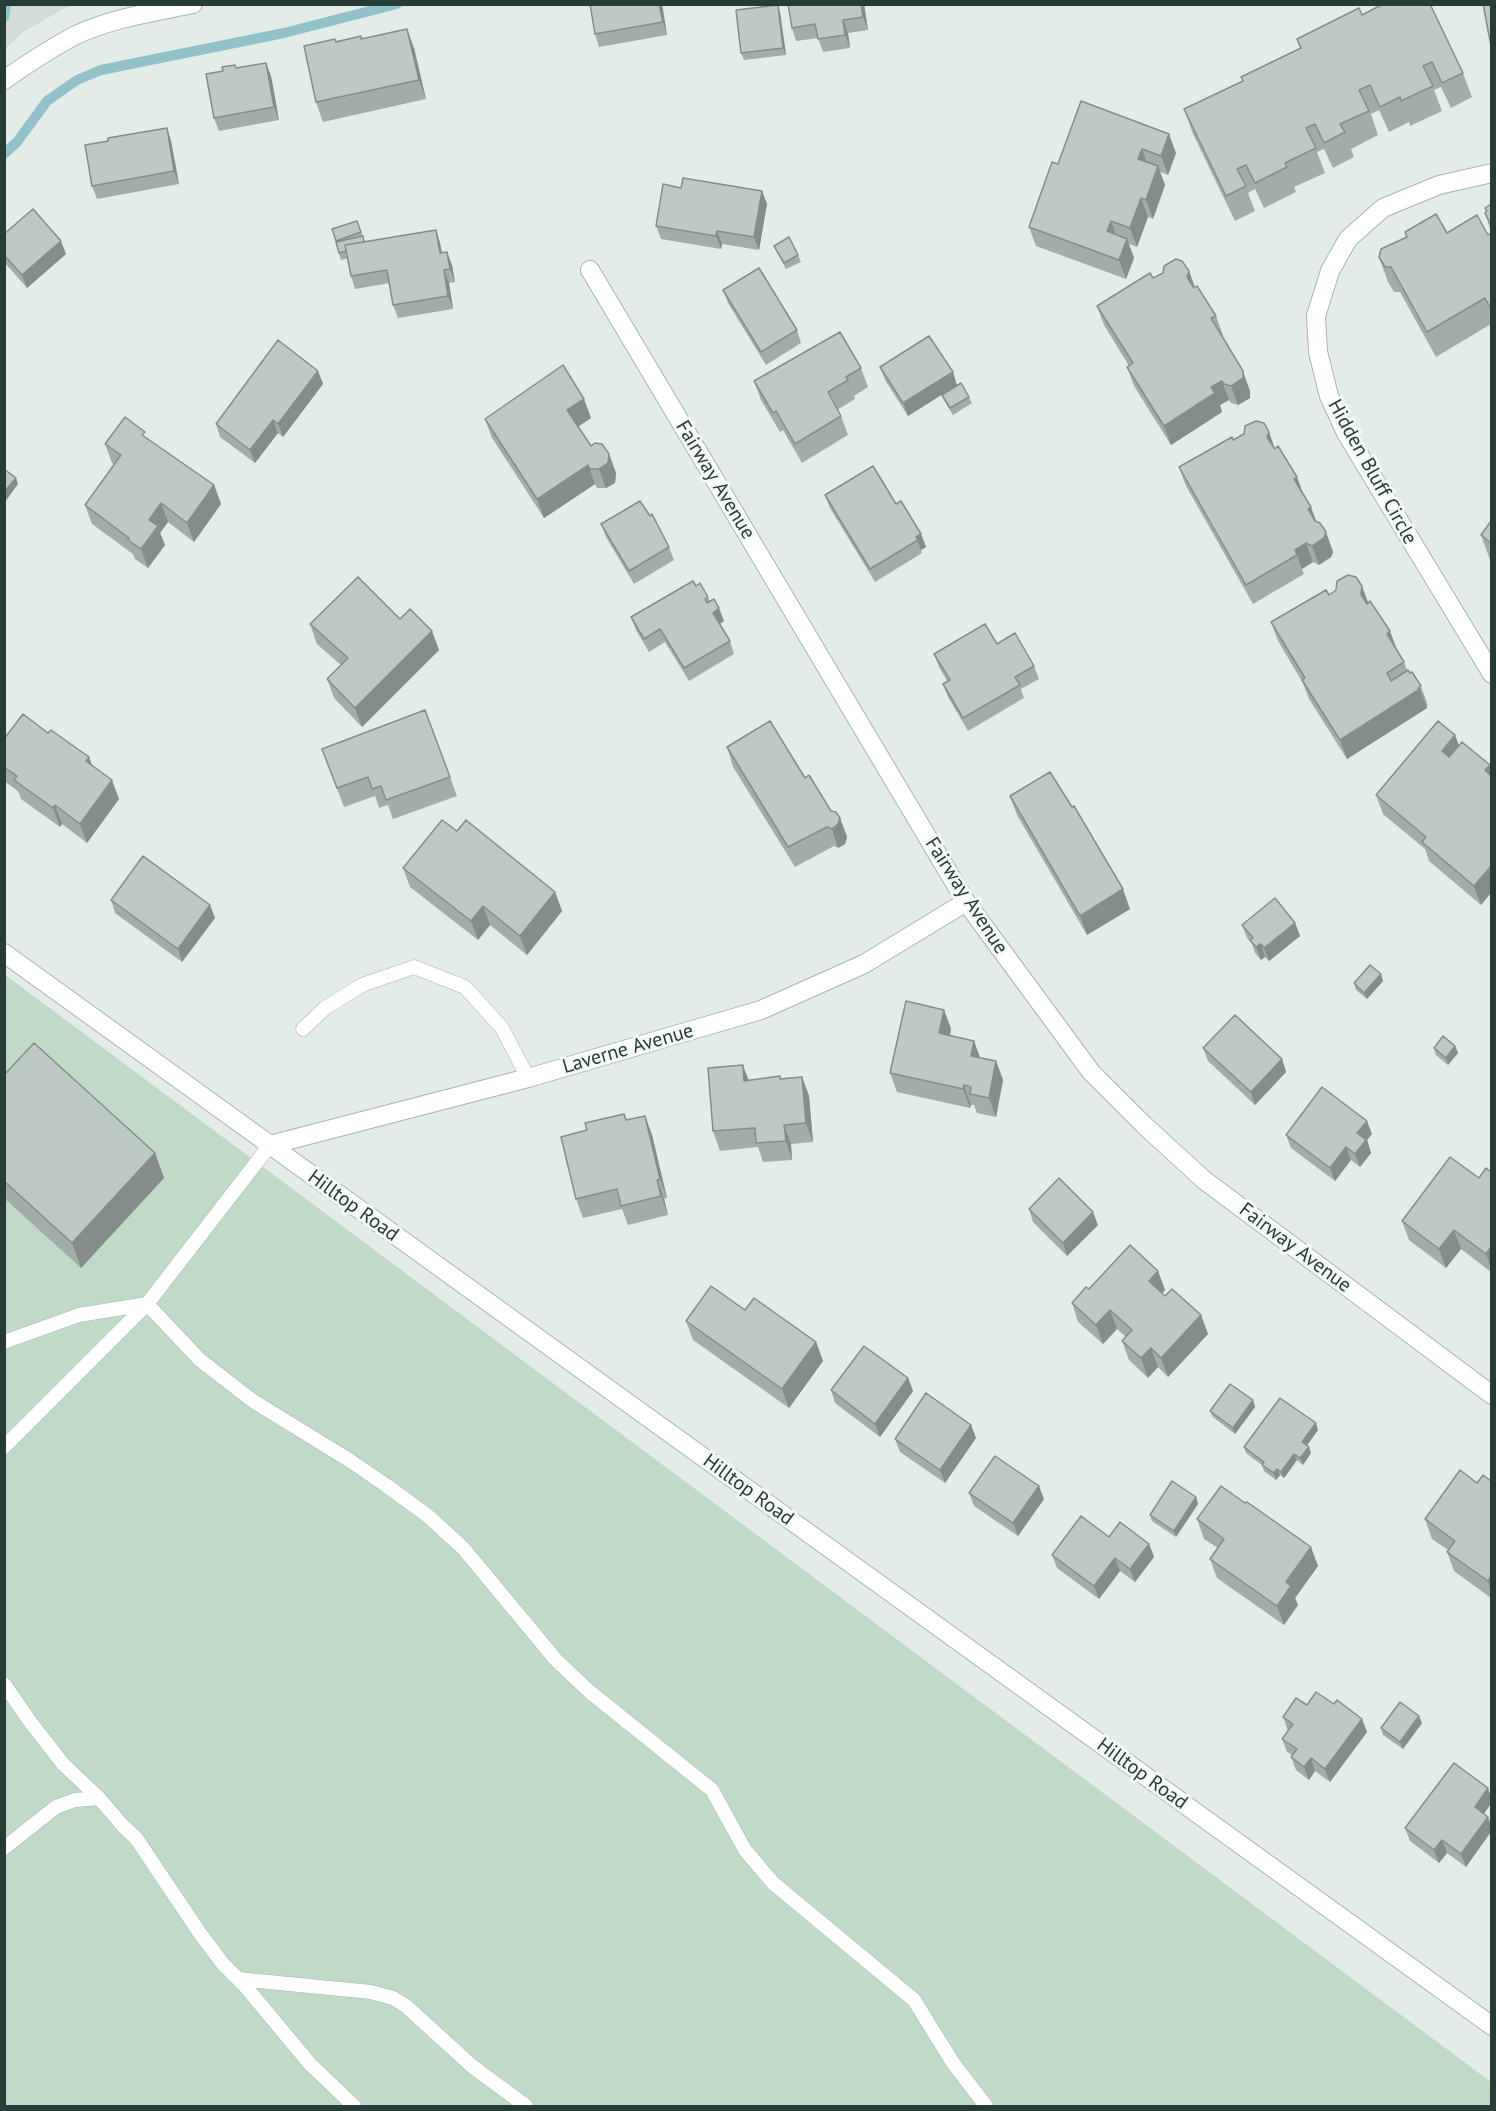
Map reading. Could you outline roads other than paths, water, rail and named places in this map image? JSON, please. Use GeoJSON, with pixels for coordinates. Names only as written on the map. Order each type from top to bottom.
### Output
{"type":"FeatureCollection","features":[{"type":"Feature","properties":{"kind":"street"},"geometry":{"type":"LineString","coordinates":[[4,81],[25,65],[76,35],[128,18],[193,4]]}},
{"type":"Feature","properties":{"kind":"street","name":"Hidden Bluff Circle"},"geometry":{"type":"LineString","coordinates":[[1491,173],[1439,185],[1383,208],[1348,239],[1330,271],[1316,316],[1318,352],[1326,385],[1346,433],[1491,674]]}},
{"type":"Feature","properties":{"kind":"street","name":"Fairway Avenue"},"geometry":{"type":"LineString","coordinates":[[590,270],[966,902],[1091,1072],[1204,1180],[1491,1395]]}},
{"type":"Feature","properties":{"kind":"street","name":"Laverne Avenue"},"geometry":{"type":"LineString","coordinates":[[270,1145],[528,1078],[761,1010],[864,964],[966,902]]}},
{"type":"Feature","properties":{"kind":"street","name":"Hilltop Road"},"geometry":{"type":"LineString","coordinates":[[4,953],[1491,2026]]}},
{"type":"Feature","properties":{"kind":"lane"},"geometry":{"type":"LineString","coordinates":[[303,1029],[325,1008],[362,985],[414,967],[465,987],[502,1028],[528,1078]]}},
{"type":"Feature","properties":{"kind":"lane"},"geometry":{"type":"LineString","coordinates":[[4,1447],[147,1304],[270,1145]]}},
{"type":"Feature","properties":{"kind":"lane"},"geometry":{"type":"LineString","coordinates":[[4,1342],[79,1315],[147,1304]]}},
{"type":"Feature","properties":{"kind":"lane"},"geometry":{"type":"LineString","coordinates":[[147,1304],[200,1360],[253,1401],[387,1486],[428,1516],[463,1548],[556,1660],[590,1692],[712,1790],[745,1850],[773,1883],[914,2000],[953,2063],[986,2106]]}},
{"type":"Feature","properties":{"kind":"lane"},"geometry":{"type":"LineString","coordinates":[[4,1684],[63,1764],[136,1838],[223,1964],[310,2064],[354,2106]]}},
{"type":"Feature","properties":{"kind":"lane"},"geometry":{"type":"LineString","coordinates":[[4,1848],[56,1807],[75,1800],[99,1798]]}},
{"type":"Feature","properties":{"kind":"lane"},"geometry":{"type":"LineString","coordinates":[[238,1979],[371,1992],[393,1998],[406,2006],[473,2067],[526,2106]]}},
{"type":"Feature","properties":{"kind":"waterway"},"geometry":{"type":"LineString","coordinates":[[4,17],[6,4]]}},
{"type":"Feature","properties":{"kind":"waterway"},"geometry":{"type":"LineString","coordinates":[[4,154],[17,142],[47,101],[77,80],[101,70],[284,33],[397,4]]}}]}
